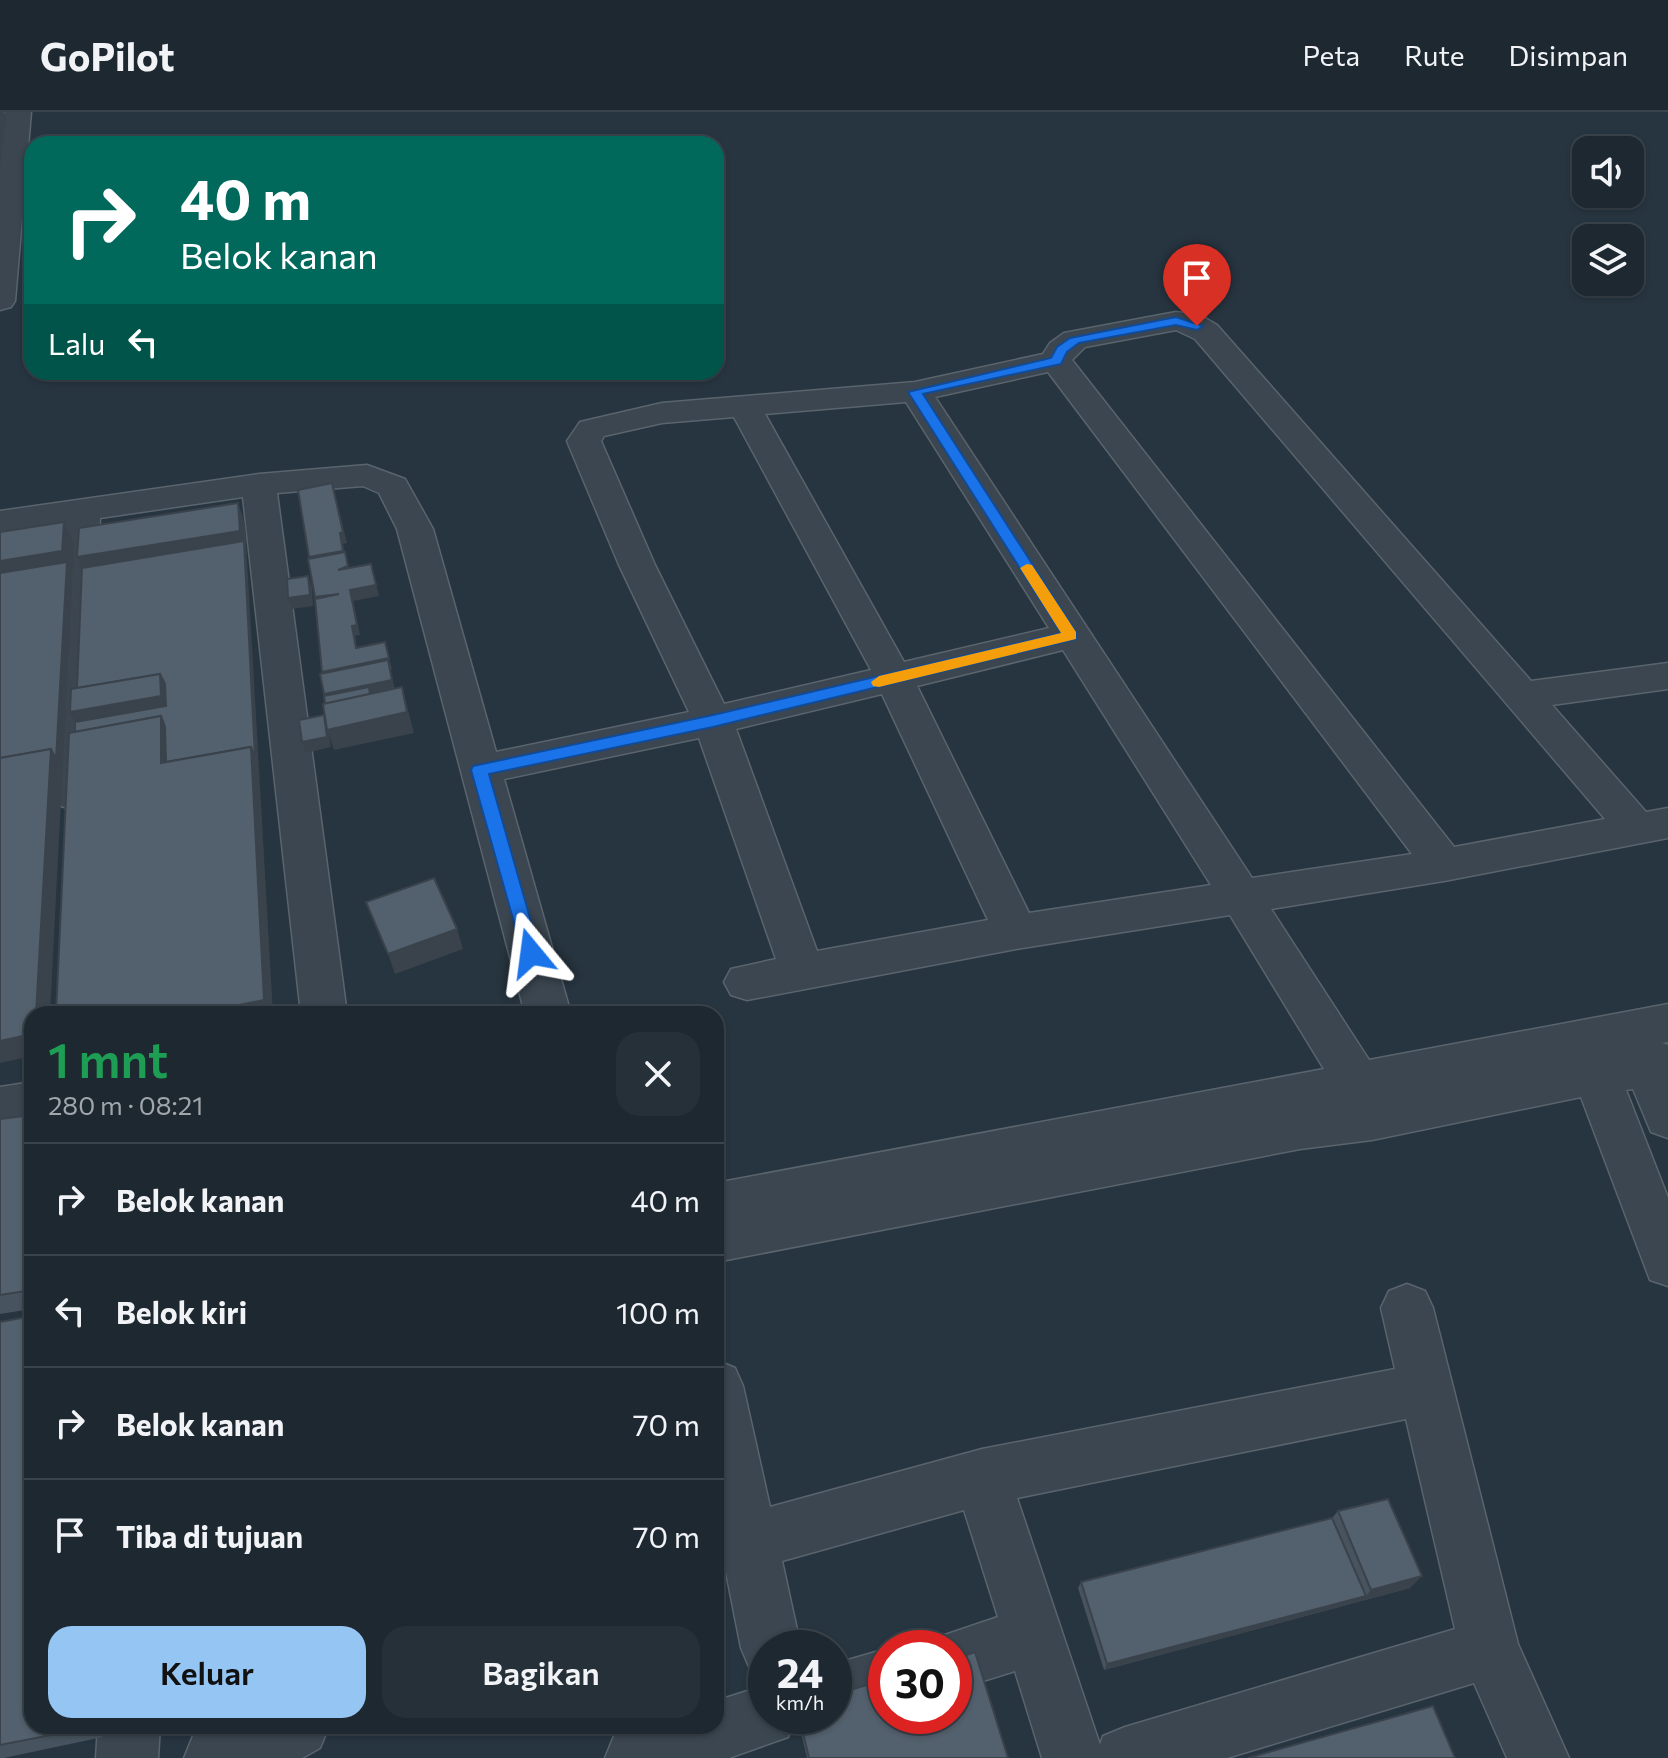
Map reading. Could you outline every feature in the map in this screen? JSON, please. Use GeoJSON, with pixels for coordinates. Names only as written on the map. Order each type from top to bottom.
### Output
{"type":"FeatureCollection","features":[{"type":"Feature","properties":{"kind":"street"},"geometry":{"type":"LineString","coordinates":[[0,301],[18,112]]}},
{"type":"Feature","properties":{"kind":"street"},"geometry":{"type":"LineString","coordinates":[[1056,361],[1061,350],[1075,340],[1102,334],[1176,321],[1189,322],[1206,332],[1522,696],[1652,826]]}},
{"type":"Feature","properties":{"kind":"street"},"geometry":{"type":"LineString","coordinates":[[802,970],[713,721],[637,565],[584,441],[592,429],[662,413],[915,392],[1056,361]]}},
{"type":"Feature","properties":{"kind":"street"},"geometry":{"type":"LineString","coordinates":[[1056,361],[1444,865]]}},
{"type":"Feature","properties":{"kind":"street"},"geometry":{"type":"LineString","coordinates":[[915,392],[1070,636],[1242,895],[1365,1101]]}},
{"type":"Feature","properties":{"kind":"street"},"geometry":{"type":"LineString","coordinates":[[745,408],[894,678],[1016,932]]}},
{"type":"Feature","properties":{"kind":"street"},"geometry":{"type":"LineString","coordinates":[[0,522],[259,484],[367,475],[383,480],[399,493],[415,529],[546,1006]]}},
{"type":"Feature","properties":{"kind":"street"},"geometry":{"type":"LineString","coordinates":[[259,484],[323,1006]]}},
{"type":"Feature","properties":{"kind":"street"},"geometry":{"type":"LineString","coordinates":[[67,824],[83,508]]}},
{"type":"Feature","properties":{"kind":"street"},"geometry":{"type":"LineString","coordinates":[[479,770],[713,721],[1070,636]]}},
{"type":"Feature","properties":{"kind":"street"},"geometry":{"type":"LineString","coordinates":[[1522,696],[1668,676]]}},
{"type":"Feature","properties":{"kind":"street"},"geometry":{"type":"LineString","coordinates":[[747,982],[1016,932],[1444,865],[1652,826]]}},
{"type":"Feature","properties":{"kind":"street"},"geometry":{"type":"LineString","coordinates":[[724,1204],[1365,1101],[1590,1056],[1655,1047],[1668,1117]]}},
{"type":"Feature","properties":{"kind":"street"},"geometry":{"type":"LineString","coordinates":[[1590,1056],[1668,1263]]}},
{"type":"Feature","properties":{"kind":"street"},"geometry":{"type":"LineString","coordinates":[[724,1237],[1284,1131],[1365,1101]]}},
{"type":"Feature","properties":{"kind":"street"},"geometry":{"type":"LineString","coordinates":[[0,1107],[24,1103]]}},
{"type":"Feature","properties":{"kind":"street"},"geometry":{"type":"LineString","coordinates":[[1407,1308],[1489,1649],[1538,1758]]}},
{"type":"Feature","properties":{"kind":"street"},"geometry":{"type":"LineString","coordinates":[[750,1541],[982,1477],[1425,1389]]}},
{"type":"Feature","properties":{"kind":"street"},"geometry":{"type":"LineString","coordinates":[[724,1422],[767,1630]]}},
{"type":"Feature","properties":{"kind":"street"},"geometry":{"type":"LineString","coordinates":[[982,1477],[1073,1758]]}},
{"type":"Feature","properties":{"kind":"street"},"geometry":{"type":"LineString","coordinates":[[972,1655],[1034,1636]]}},
{"type":"Feature","properties":{"kind":"street"},"geometry":{"type":"LineString","coordinates":[[1125,1758],[1489,1649]]}},
{"type":"Feature","properties":{"kind":"street"},"geometry":{"type":"LineString","coordinates":[[636,1758],[748,1733]]}},
{"type":"Feature","properties":{"kind":"street"},"geometry":{"type":"LineString","coordinates":[[127,1758],[128,1734]]}},
{"type":"Feature","properties":{"kind":"street"},"geometry":{"type":"LineString","coordinates":[[215,1758],[280,1742]]}},
{"type":"Feature","properties":{"kind":"building"},"geometry":{"type":"Polygon","coordinates":[[[332,483],[343,532],[340,533],[343,551],[309,557],[298,490],[332,483]]]}},
{"type":"Feature","properties":{"kind":"building"},"geometry":{"type":"Polygon","coordinates":[[[238,503],[240,531],[77,557],[79,528],[238,503]]]}},
{"type":"Feature","properties":{"kind":"building"},"geometry":{"type":"Polygon","coordinates":[[[64,522],[62,551],[0,561],[0,532],[64,522]]]}},
{"type":"Feature","properties":{"kind":"building"},"geometry":{"type":"Polygon","coordinates":[[[244,541],[255,757],[251,747],[166,762],[165,727],[161,716],[75,732],[75,722],[166,706],[165,684],[160,674],[77,688],[82,568],[244,541]]]}},
{"type":"Feature","properties":{"kind":"building"},"geometry":{"type":"Polygon","coordinates":[[[345,552],[348,566],[338,570],[371,564],[376,585],[350,590],[357,625],[352,626],[356,648],[385,642],[389,658],[322,672],[315,599],[339,594],[315,597],[308,559],[345,552]]]}},
{"type":"Feature","properties":{"kind":"building"},"geometry":{"type":"Polygon","coordinates":[[[67,562],[56,759],[51,749],[0,758],[0,573],[67,562]]]}},
{"type":"Feature","properties":{"kind":"building"},"geometry":{"type":"Polygon","coordinates":[[[308,576],[310,595],[288,598],[287,579],[308,576]]]}},
{"type":"Feature","properties":{"kind":"building"},"geometry":{"type":"Polygon","coordinates":[[[388,660],[392,680],[324,694],[320,674],[388,660]]]}},
{"type":"Feature","properties":{"kind":"building"},"geometry":{"type":"Polygon","coordinates":[[[160,674],[161,696],[70,712],[71,689],[160,674]]]}},
{"type":"Feature","properties":{"kind":"building"},"geometry":{"type":"Polygon","coordinates":[[[369,687],[370,694],[325,704],[324,696],[369,687]]]}},
{"type":"Feature","properties":{"kind":"building"},"geometry":{"type":"Polygon","coordinates":[[[402,687],[407,712],[327,730],[323,704],[402,687]]]}},
{"type":"Feature","properties":{"kind":"building"},"geometry":{"type":"Polygon","coordinates":[[[324,715],[327,737],[302,742],[299,720],[324,715]]]}},
{"type":"Feature","properties":{"kind":"building"},"geometry":{"type":"Polygon","coordinates":[[[161,716],[161,763],[251,747],[264,1000],[234,1006],[56,1006],[69,733],[161,716]]]}},
{"type":"Feature","properties":{"kind":"building"},"geometry":{"type":"Polygon","coordinates":[[[51,749],[36,1006],[24,1006],[24,1036],[0,1041],[0,758],[51,749]]]}},
{"type":"Feature","properties":{"kind":"building"},"geometry":{"type":"Polygon","coordinates":[[[434,878],[457,929],[388,954],[366,902],[434,878]]]}},
{"type":"Feature","properties":{"kind":"building"},"geometry":{"type":"Polygon","coordinates":[[[24,1116],[24,1291],[0,1295],[0,1119],[24,1116]]]}},
{"type":"Feature","properties":{"kind":"building"},"geometry":{"type":"Polygon","coordinates":[[[24,1318],[24,1734],[56,1734],[0,1745],[0,1322],[24,1318]]]}},
{"type":"Feature","properties":{"kind":"building"},"geometry":{"type":"Polygon","coordinates":[[[1388,1499],[1422,1576],[1371,1590],[1338,1511],[1388,1499]]]}},
{"type":"Feature","properties":{"kind":"building"},"geometry":{"type":"Polygon","coordinates":[[[1332,1518],[1366,1596],[1107,1664],[1081,1582],[1332,1518]]]}},
{"type":"Feature","properties":{"kind":"building"},"geometry":{"type":"Polygon","coordinates":[[[975,1652],[1008,1758],[809,1758],[803,1734],[852,1734],[852,1689],[868,1685],[868,1734],[972,1734],[972,1653],[975,1652]]]}},
{"type":"Feature","properties":{"kind":"building"},"geometry":{"type":"Polygon","coordinates":[[[1433,1706],[1455,1758],[1248,1758],[1433,1706]]]}},
{"type":"Feature","properties":{"kind":"slow traffic"},"geometry":{"type":"LineString","coordinates":[[879,682],[1070,636],[1027,568]]}},
{"type":"Feature","properties":{"kind":"route"},"geometry":{"type":"LineString","coordinates":[[531,953],[479,770],[713,721],[1070,636],[915,392],[1056,361],[1061,350],[1075,340],[1176,321],[1197,326]]}}]}
